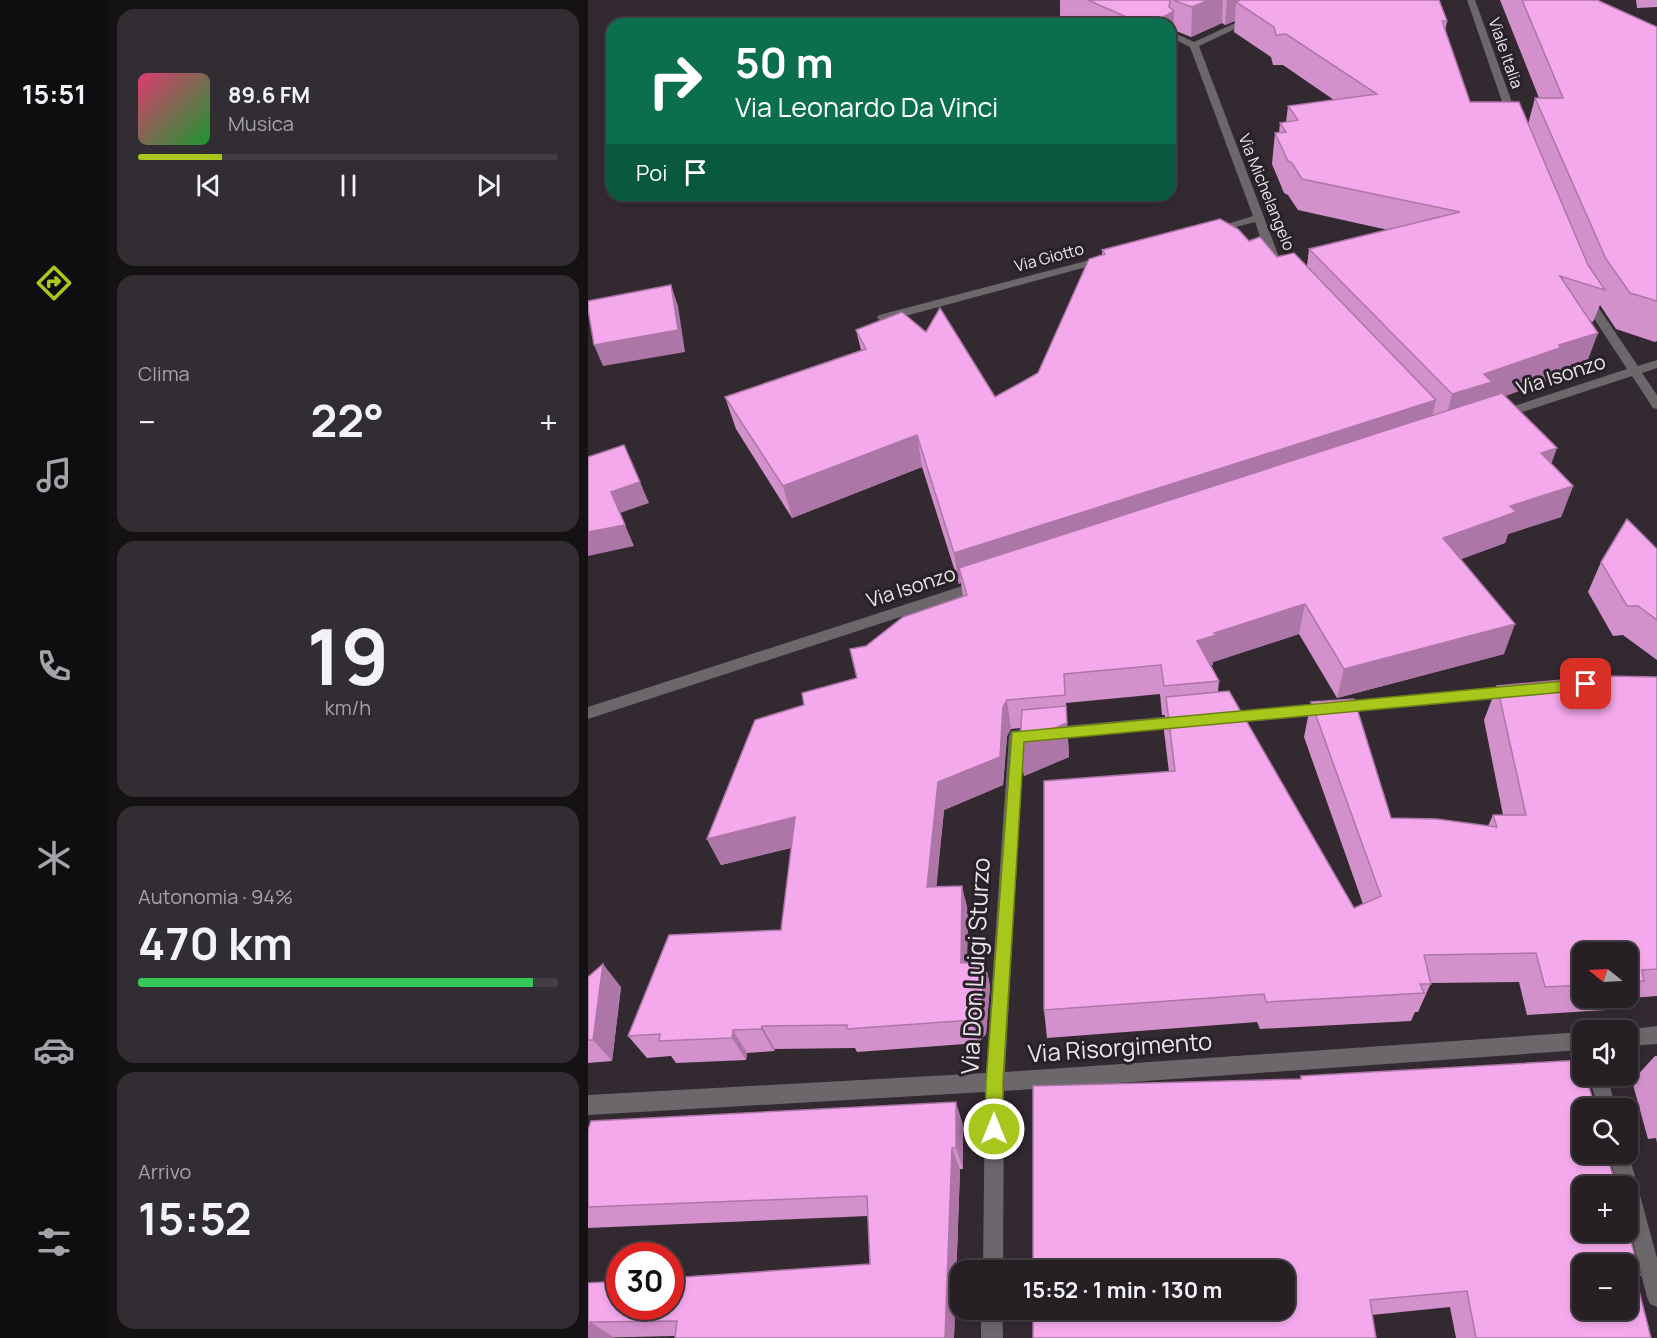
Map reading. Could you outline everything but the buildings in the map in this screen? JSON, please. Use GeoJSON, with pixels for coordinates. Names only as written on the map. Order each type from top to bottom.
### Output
{"type":"FeatureCollection","features":[{"type":"Feature","properties":{"kind":"street"},"geometry":{"type":"LineString","coordinates":[[1176,37],[1194,45],[1292,0]]}},
{"type":"Feature","properties":{"kind":"street","name":"Viale Italia"},"geometry":{"type":"LineString","coordinates":[[1472,0],[1516,128]]}},
{"type":"Feature","properties":{"kind":"street","name":"Via Michelangelo"},"geometry":{"type":"LineString","coordinates":[[1194,45],[1274,258],[1290,275]]}},
{"type":"Feature","properties":{"kind":"street"},"geometry":{"type":"LineString","coordinates":[[1202,233],[1259,218]]}},
{"type":"Feature","properties":{"kind":"street","name":"Via Giotto"},"geometry":{"type":"LineString","coordinates":[[883,318],[1122,255]]}},
{"type":"Feature","properties":{"kind":"street"},"geometry":{"type":"LineString","coordinates":[[1581,286],[1585,296],[1657,405]]}},
{"type":"Feature","properties":{"kind":"street","name":"Via Isonzo"},"geometry":{"type":"LineString","coordinates":[[1487,420],[1657,364]]}},
{"type":"Feature","properties":{"kind":"street","name":"Via Isonzo"},"geometry":{"type":"LineString","coordinates":[[588,714],[998,580]]}},
{"type":"Feature","properties":{"kind":"street","name":"Via Don Luigi Sturzo"},"geometry":{"type":"LineString","coordinates":[[993,1260],[995,1082],[1017,736],[1527,690]]}},
{"type":"Feature","properties":{"kind":"street"},"geometry":{"type":"LineString","coordinates":[[1638,1036],[1657,1035]]}},
{"type":"Feature","properties":{"kind":"street","name":"Via Risorgimento"},"geometry":{"type":"LineString","coordinates":[[588,1105],[995,1082],[1572,1042]]}},
{"type":"Feature","properties":{"kind":"street"},"geometry":{"type":"LineString","coordinates":[[1638,1227],[1657,1297]]}},
{"type":"Feature","properties":{"kind":"street"},"geometry":{"type":"LineString","coordinates":[[992,1320],[992,1338]]}},
{"type":"Feature","properties":{"kind":"route"},"geometry":{"type":"LineString","coordinates":[[994,1129],[1013,773],[1017,736],[1586,684]]}}]}
